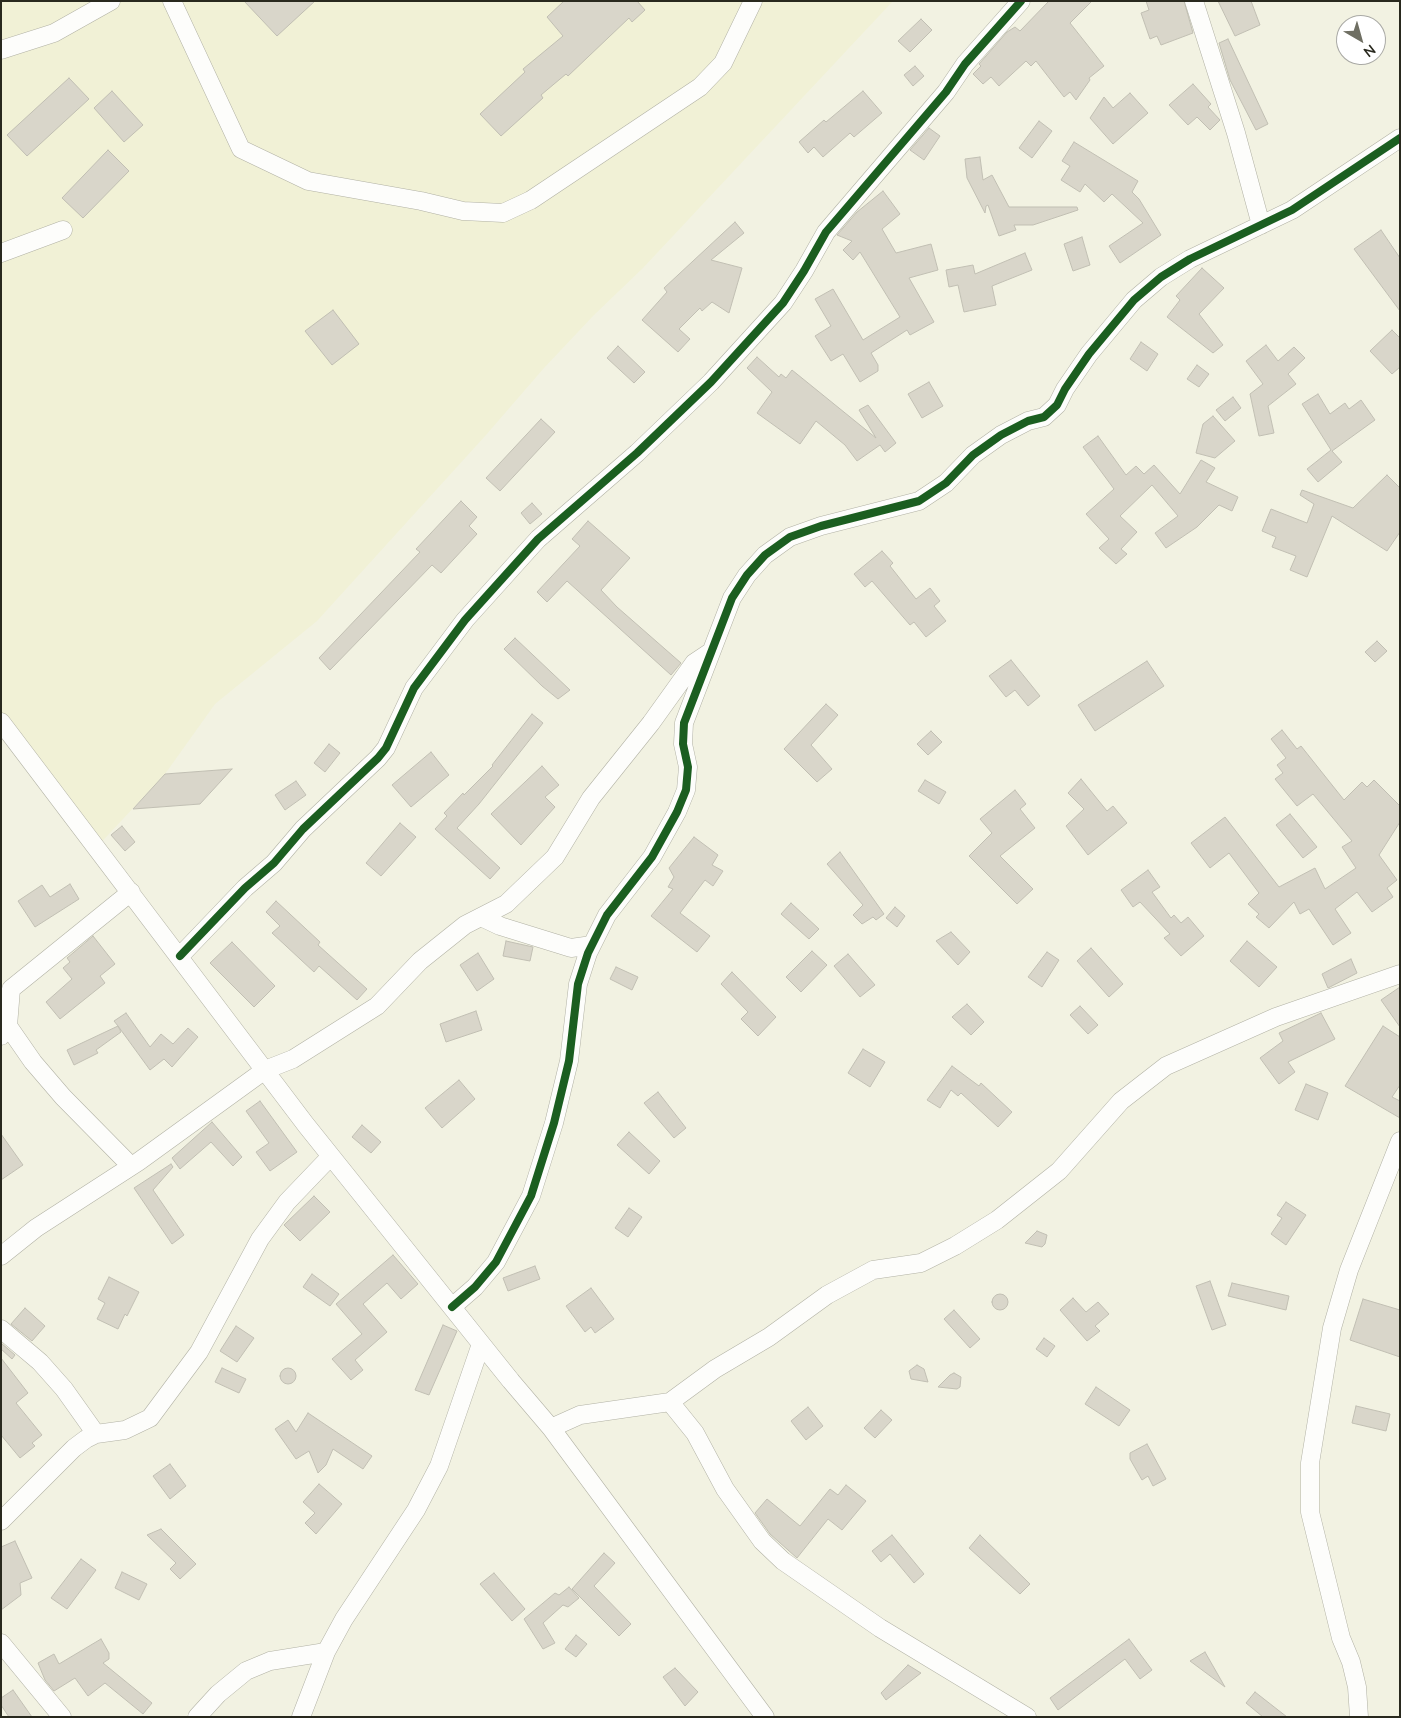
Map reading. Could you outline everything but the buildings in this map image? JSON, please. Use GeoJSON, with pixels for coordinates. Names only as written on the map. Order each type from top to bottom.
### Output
{"type":"FeatureCollection","features":[{"type":"Feature","properties":{"kind":"street"},"geometry":{"type":"LineString","coordinates":[[1,50],[54,33],[111,1]]}},
{"type":"Feature","properties":{"kind":"street"},"geometry":{"type":"LineString","coordinates":[[172,1],[241,149],[308,181],[421,201],[463,211],[503,213],[531,200],[700,88],[723,63],[753,1]]}},
{"type":"Feature","properties":{"kind":"street"},"geometry":{"type":"LineString","coordinates":[[180,956],[245,888],[274,863],[303,829],[378,758],[386,748],[414,688],[464,620],[538,539],[637,453],[684,408],[783,303],[826,232],[946,92],[965,64],[1021,1]]}},
{"type":"Feature","properties":{"kind":"street"},"geometry":{"type":"LineString","coordinates":[[1194,1],[1236,133],[1261,225]]}},
{"type":"Feature","properties":{"kind":"street"},"geometry":{"type":"LineString","coordinates":[[452,1307],[475,1287],[496,1262],[531,1196],[554,1123],[569,1061],[578,984],[592,945],[607,915],[652,858],[677,812],[686,790],[688,767],[683,744],[684,723],[732,598],[765,555],[790,538],[821,526],[919,501],[946,483],[973,455],[1002,435],[1028,421],[1044,418],[1057,405],[1064,389],[1089,354],[1134,300],[1161,277],[1190,258],[1292,210],[1400,138]]}},
{"type":"Feature","properties":{"kind":"street"},"geometry":{"type":"LineString","coordinates":[[1,253],[63,230]]}},
{"type":"Feature","properties":{"kind":"street"},"geometry":{"type":"LineString","coordinates":[[1,1256],[60,1211],[131,1166],[265,1070],[293,1059],[377,1006],[420,961],[465,925],[506,904],[555,857],[591,798],[652,723],[694,663],[710,653]]}},
{"type":"Feature","properties":{"kind":"street"},"geometry":{"type":"LineString","coordinates":[[4,732],[131,892],[331,1156],[481,1344],[551,1428],[765,1717]]}},
{"type":"Feature","properties":{"kind":"street"},"geometry":{"type":"LineString","coordinates":[[131,892],[11,989],[4,1031],[63,1098],[131,1166]]}},
{"type":"Feature","properties":{"kind":"street"},"geometry":{"type":"LineString","coordinates":[[481,917],[500,926],[571,948],[592,945]]}},
{"type":"Feature","properties":{"kind":"street"},"geometry":{"type":"LineString","coordinates":[[551,1428],[580,1415],[670,1402],[715,1369],[770,1336],[827,1295],[873,1270],[921,1263],[956,1246],[997,1220],[1059,1171],[1121,1101],[1166,1066],[1276,1017],[1400,974]]}},
{"type":"Feature","properties":{"kind":"street"},"geometry":{"type":"LineString","coordinates":[[1360,1717],[1357,1687],[1336,1620],[1310,1512],[1310,1463],[1332,1328],[1349,1270],[1400,1141]]}},
{"type":"Feature","properties":{"kind":"street"},"geometry":{"type":"LineString","coordinates":[[1,1521],[74,1448],[96,1434],[125,1430],[150,1418],[199,1352],[260,1239],[287,1202],[331,1156]]}},
{"type":"Feature","properties":{"kind":"street"},"geometry":{"type":"LineString","coordinates":[[1,1329],[40,1362],[64,1389],[96,1434]]}},
{"type":"Feature","properties":{"kind":"street"},"geometry":{"type":"LineString","coordinates":[[301,1717],[326,1652],[353,1604],[416,1510],[439,1466],[481,1344]]}},
{"type":"Feature","properties":{"kind":"street"},"geometry":{"type":"LineString","coordinates":[[670,1402],[695,1432],[725,1490],[762,1541],[783,1561],[880,1628],[1027,1717]]}},
{"type":"Feature","properties":{"kind":"street"},"geometry":{"type":"LineString","coordinates":[[1,1643],[62,1717]]}},
{"type":"Feature","properties":{"kind":"street"},"geometry":{"type":"LineString","coordinates":[[198,1717],[218,1694],[246,1671],[270,1661],[326,1652]]}},
{"type":"Feature","properties":{"kind":"shaded area"},"geometry":{"type":"Polygon","coordinates":[[[1,1],[893,1],[643,268],[594,315],[544,368],[486,435],[317,621],[215,704],[165,774],[94,850],[1,725],[1,1]]]}},
{"type":"Feature","properties":{"kind":"cycle path"},"geometry":{"type":"LineString","coordinates":[[180,956],[245,888],[274,863],[303,829],[378,758],[386,748],[414,688],[465,620],[538,539],[637,453],[711,382],[783,303],[826,232],[946,92],[965,64],[1021,1]]}},
{"type":"Feature","properties":{"kind":"cycle path"},"geometry":{"type":"LineString","coordinates":[[452,1307],[475,1287],[496,1262],[531,1196],[554,1123],[569,1061],[578,984],[588,953],[607,915],[652,857],[677,812],[686,790],[688,767],[683,744],[684,723],[732,598],[747,575],[765,555],[790,537],[821,526],[919,501],[946,483],[973,455],[1001,435],[1028,421],[1044,417],[1057,405],[1065,389],[1089,354],[1134,300],[1161,277],[1190,259],[1292,210],[1400,138]]}}]}
